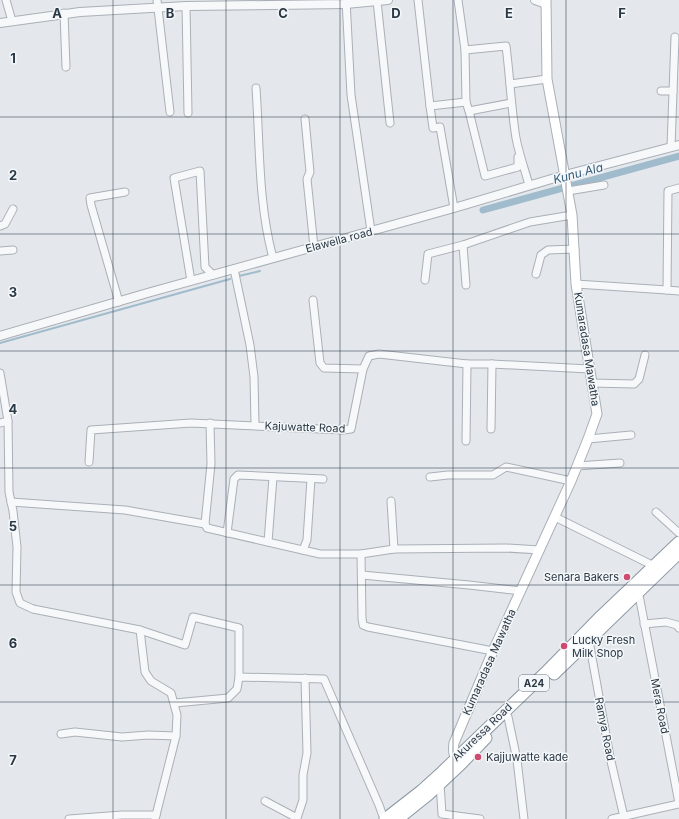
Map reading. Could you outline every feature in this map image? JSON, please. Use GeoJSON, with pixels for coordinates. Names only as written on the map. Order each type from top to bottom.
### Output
{"type":"FeatureCollection","features":[{"type":"Feature","properties":{"kind":"highway","name":"Akuressa Road"},"geometry":{"type":"LineString","coordinates":[[385,819],[458,761],[508,717],[589,641],[654,566],[679,542]]}},
{"type":"Feature","properties":{"kind":"highway","name":"Akuressa Road"},"geometry":{"type":"LineString","coordinates":[[398,819],[428,795],[458,761],[545,673],[633,592],[679,554]]}},
{"type":"Feature","properties":{"kind":"main road","name":"Kumaradasa Mawatha"},"geometry":{"type":"LineString","coordinates":[[458,761],[453,751],[454,743],[493,651],[571,481],[597,414],[576,284],[572,215],[547,79],[546,2]]}},
{"type":"Feature","properties":{"kind":"street"},"geometry":{"type":"LineString","coordinates":[[6,0],[12,21]]}},
{"type":"Feature","properties":{"kind":"street"},"geometry":{"type":"LineString","coordinates":[[0,24],[64,13],[158,4],[186,6],[388,0]]}},
{"type":"Feature","properties":{"kind":"street"},"geometry":{"type":"LineString","coordinates":[[418,0],[433,128],[440,127],[454,208]]}},
{"type":"Feature","properties":{"kind":"street"},"geometry":{"type":"LineString","coordinates":[[458,0],[465,50],[466,102],[484,176],[518,167],[518,157],[521,156]]}},
{"type":"Feature","properties":{"kind":"street"},"geometry":{"type":"LineString","coordinates":[[535,0],[546,2]]}},
{"type":"Feature","properties":{"kind":"street"},"geometry":{"type":"LineString","coordinates":[[377,1],[390,123]]}},
{"type":"Feature","properties":{"kind":"street"},"geometry":{"type":"LineString","coordinates":[[346,2],[352,95],[371,231]]}},
{"type":"Feature","properties":{"kind":"street"},"geometry":{"type":"LineString","coordinates":[[158,4],[170,112]]}},
{"type":"Feature","properties":{"kind":"street"},"geometry":{"type":"LineString","coordinates":[[186,6],[188,113]]}},
{"type":"Feature","properties":{"kind":"street"},"geometry":{"type":"LineString","coordinates":[[64,13],[66,67]]}},
{"type":"Feature","properties":{"kind":"street"},"geometry":{"type":"LineString","coordinates":[[675,37],[673,91],[675,146]]}},
{"type":"Feature","properties":{"kind":"street"},"geometry":{"type":"LineString","coordinates":[[465,50],[506,46],[516,140],[529,185]]}},
{"type":"Feature","properties":{"kind":"street"},"geometry":{"type":"LineString","coordinates":[[510,84],[547,79]]}},
{"type":"Feature","properties":{"kind":"street"},"geometry":{"type":"LineString","coordinates":[[256,88],[263,207],[267,235],[273,258]]}},
{"type":"Feature","properties":{"kind":"street"},"geometry":{"type":"LineString","coordinates":[[661,91],[673,91]]}},
{"type":"Feature","properties":{"kind":"street"},"geometry":{"type":"LineString","coordinates":[[430,106],[466,102]]}},
{"type":"Feature","properties":{"kind":"street"},"geometry":{"type":"LineString","coordinates":[[469,111],[511,103]]}},
{"type":"Feature","properties":{"kind":"street"},"geometry":{"type":"LineString","coordinates":[[305,119],[310,172],[307,179],[314,246]]}},
{"type":"Feature","properties":{"kind":"street","name":"Elawella road"},"geometry":{"type":"LineString","coordinates":[[0,336],[234,268],[454,208],[565,175],[675,146]]}},
{"type":"Feature","properties":{"kind":"street"},"geometry":{"type":"LineString","coordinates":[[191,281],[174,178],[200,172],[205,267],[213,274]]}},
{"type":"Feature","properties":{"kind":"street"},"geometry":{"type":"LineString","coordinates":[[568,192],[604,185]]}},
{"type":"Feature","properties":{"kind":"street"},"geometry":{"type":"LineString","coordinates":[[667,290],[668,191],[679,188]]}},
{"type":"Feature","properties":{"kind":"street"},"geometry":{"type":"LineString","coordinates":[[119,302],[90,198],[125,192]]}},
{"type":"Feature","properties":{"kind":"street"},"geometry":{"type":"LineString","coordinates":[[0,226],[5,224],[13,209]]}},
{"type":"Feature","properties":{"kind":"street"},"geometry":{"type":"LineString","coordinates":[[425,280],[428,254],[463,245],[530,222],[572,215]]}},
{"type":"Feature","properties":{"kind":"street"},"geometry":{"type":"LineString","coordinates":[[463,245],[466,285]]}},
{"type":"Feature","properties":{"kind":"street"},"geometry":{"type":"LineString","coordinates":[[536,274],[541,255],[548,250],[575,249]]}},
{"type":"Feature","properties":{"kind":"street"},"geometry":{"type":"LineString","coordinates":[[0,251],[12,250]]}},
{"type":"Feature","properties":{"kind":"street"},"geometry":{"type":"LineString","coordinates":[[234,268],[250,345],[254,377],[255,425]]}},
{"type":"Feature","properties":{"kind":"street"},"geometry":{"type":"LineString","coordinates":[[576,284],[679,291]]}},
{"type":"Feature","properties":{"kind":"street"},"geometry":{"type":"LineString","coordinates":[[313,300],[320,363],[324,368],[363,369]]}},
{"type":"Feature","properties":{"kind":"street","name":"Kajuwatte Road"},"geometry":{"type":"LineString","coordinates":[[89,462],[91,430],[191,423],[343,430],[351,429],[354,423],[363,369],[369,356],[379,354],[466,364],[589,369]]}},
{"type":"Feature","properties":{"kind":"street"},"geometry":{"type":"LineString","coordinates":[[591,383],[634,384],[639,379],[645,355]]}},
{"type":"Feature","properties":{"kind":"street"},"geometry":{"type":"LineString","coordinates":[[466,364],[466,441]]}},
{"type":"Feature","properties":{"kind":"street"},"geometry":{"type":"LineString","coordinates":[[491,429],[492,364]]}},
{"type":"Feature","properties":{"kind":"street"},"geometry":{"type":"LineString","coordinates":[[0,373],[8,421],[9,492],[13,511],[17,547],[16,592],[20,602],[33,609],[140,630],[185,645],[193,617],[239,628],[239,677],[236,689],[228,698],[175,703]]}},
{"type":"Feature","properties":{"kind":"street"},"geometry":{"type":"LineString","coordinates":[[0,423],[8,421]]}},
{"type":"Feature","properties":{"kind":"street"},"geometry":{"type":"LineString","coordinates":[[205,524],[211,464],[210,423]]}},
{"type":"Feature","properties":{"kind":"street"},"geometry":{"type":"LineString","coordinates":[[588,439],[631,435]]}},
{"type":"Feature","properties":{"kind":"street"},"geometry":{"type":"LineString","coordinates":[[577,466],[620,463]]}},
{"type":"Feature","properties":{"kind":"street"},"geometry":{"type":"LineString","coordinates":[[430,477],[448,475],[494,475],[506,467],[571,481]]}},
{"type":"Feature","properties":{"kind":"street"},"geometry":{"type":"LineString","coordinates":[[227,533],[234,479],[238,475],[323,480]]}},
{"type":"Feature","properties":{"kind":"street"},"geometry":{"type":"LineString","coordinates":[[268,542],[273,477]]}},
{"type":"Feature","properties":{"kind":"street"},"geometry":{"type":"LineString","coordinates":[[303,550],[307,540],[311,479]]}},
{"type":"Feature","properties":{"kind":"street"},"geometry":{"type":"LineString","coordinates":[[391,501],[394,549]]}},
{"type":"Feature","properties":{"kind":"street"},"geometry":{"type":"LineString","coordinates":[[11,502],[125,510],[205,524],[207,528],[320,554],[361,554],[394,549],[506,548],[540,550]]}},
{"type":"Feature","properties":{"kind":"street"},"geometry":{"type":"LineString","coordinates":[[656,512],[679,533]]}},
{"type":"Feature","properties":{"kind":"street"},"geometry":{"type":"LineString","coordinates":[[555,517],[654,566]]}},
{"type":"Feature","properties":{"kind":"street"},"geometry":{"type":"LineString","coordinates":[[361,554],[363,625],[493,651]]}},
{"type":"Feature","properties":{"kind":"street"},"geometry":{"type":"LineString","coordinates":[[362,575],[521,591]]}},
{"type":"Feature","properties":{"kind":"street","name":"Mera Road"},"geometry":{"type":"LineString","coordinates":[[633,592],[642,608],[679,804]]}},
{"type":"Feature","properties":{"kind":"street"},"geometry":{"type":"LineString","coordinates":[[644,624],[666,622],[677,625],[679,628]]}},
{"type":"Feature","properties":{"kind":"street"},"geometry":{"type":"LineString","coordinates":[[69,819],[122,815],[156,817],[176,736],[177,715],[175,703],[171,693],[151,681],[145,672],[140,630]]}},
{"type":"Feature","properties":{"kind":"street","name":"Ramya Road"},"geometry":{"type":"LineString","coordinates":[[589,641],[610,757],[624,817]]}},
{"type":"Feature","properties":{"kind":"street"},"geometry":{"type":"LineString","coordinates":[[239,677],[324,679],[385,819]]}},
{"type":"Feature","properties":{"kind":"street"},"geometry":{"type":"LineString","coordinates":[[264,801],[298,818],[303,800],[303,775],[307,753],[305,678]]}},
{"type":"Feature","properties":{"kind":"street"},"geometry":{"type":"LineString","coordinates":[[508,717],[517,760],[524,819]]}},
{"type":"Feature","properties":{"kind":"street"},"geometry":{"type":"LineString","coordinates":[[61,734],[75,732],[122,737],[148,735],[176,736]]}},
{"type":"Feature","properties":{"kind":"street"},"geometry":{"type":"LineString","coordinates":[[440,783],[442,814],[480,819]]}},
{"type":"Feature","properties":{"kind":"street"},"geometry":{"type":"LineString","coordinates":[[612,819],[679,804]]}},
{"type":"Feature","properties":{"kind":"waterway","name":"Kunu Ala"},"geometry":{"type":"LineString","coordinates":[[483,210],[679,156]]}},
{"type":"Feature","properties":{"kind":"waterway"},"geometry":{"type":"LineString","coordinates":[[239,276],[260,271]]}},
{"type":"Feature","properties":{"kind":"waterway"},"geometry":{"type":"LineString","coordinates":[[0,343],[230,279]]}},
{"type":"Feature","properties":{"kind":"place","name":"Senara Bakers"},"geometry":{"type":"Point","coordinates":[627,577]}},
{"type":"Feature","properties":{"kind":"place","name":"Lucky Fresh Milk Shop"},"geometry":{"type":"Point","coordinates":[564,646]}},
{"type":"Feature","properties":{"kind":"place","name":"Kajjuwatte kade"},"geometry":{"type":"Point","coordinates":[478,757]}}]}
